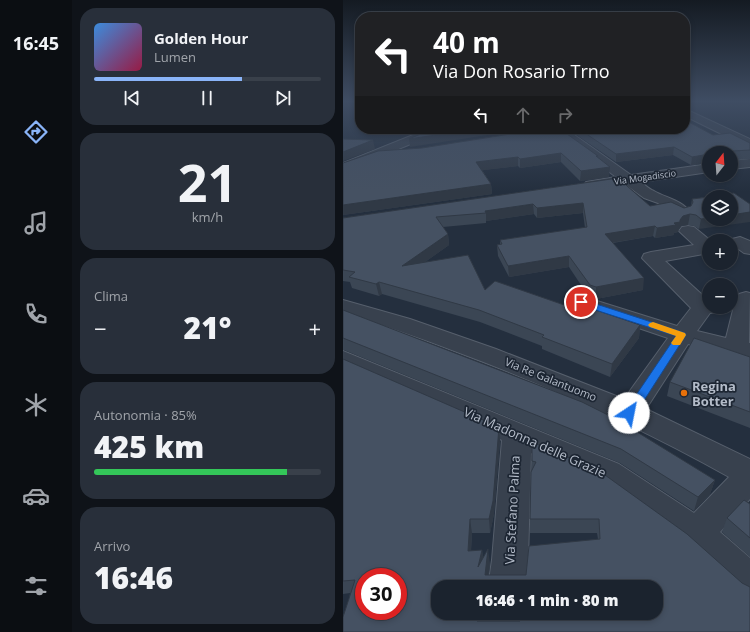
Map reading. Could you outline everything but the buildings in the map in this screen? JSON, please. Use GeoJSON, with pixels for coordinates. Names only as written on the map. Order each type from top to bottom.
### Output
{"type":"FeatureCollection","features":[{"type":"Feature","properties":{"kind":"street"},"geometry":{"type":"LineString","coordinates":[[725,131],[750,144]]}},
{"type":"Feature","properties":{"kind":"street"},"geometry":{"type":"LineString","coordinates":[[343,168],[426,134]]}},
{"type":"Feature","properties":{"kind":"street"},"geometry":{"type":"LineString","coordinates":[[563,134],[649,195],[652,202],[674,214]]}},
{"type":"Feature","properties":{"kind":"street"},"geometry":{"type":"LineString","coordinates":[[378,154],[415,152]]}},
{"type":"Feature","properties":{"kind":"street"},"geometry":{"type":"LineString","coordinates":[[738,164],[750,163]]}},
{"type":"Feature","properties":{"kind":"street","name":"Via Mogadiscio"},"geometry":{"type":"LineString","coordinates":[[580,187],[702,169]]}},
{"type":"Feature","properties":{"kind":"street"},"geometry":{"type":"LineString","coordinates":[[695,230],[702,236]]}},
{"type":"Feature","properties":{"kind":"street"},"geometry":{"type":"LineString","coordinates":[[738,242],[740,242],[750,249]]}},
{"type":"Feature","properties":{"kind":"street"},"geometry":{"type":"LineString","coordinates":[[702,247],[651,258],[702,304]]}},
{"type":"Feature","properties":{"kind":"street"},"geometry":{"type":"LineString","coordinates":[[581,302],[682,335],[743,349],[742,299]]}},
{"type":"Feature","properties":{"kind":"street","name":"Via Re Galantuomo"},"geometry":{"type":"LineString","coordinates":[[343,306],[375,314],[497,357],[561,382],[629,413],[729,462],[750,475]]}},
{"type":"Feature","properties":{"kind":"street"},"geometry":{"type":"LineString","coordinates":[[629,413],[682,335],[702,312]]}},
{"type":"Feature","properties":{"kind":"street","name":"Via Madonna delle Grazie"},"geometry":{"type":"LineString","coordinates":[[343,359],[608,473],[696,534],[750,582]]}},
{"type":"Feature","properties":{"kind":"street","name":"Via Stefano Palma"},"geometry":{"type":"LineString","coordinates":[[508,580],[517,434]]}},
{"type":"Feature","properties":{"kind":"street"},"geometry":{"type":"LineString","coordinates":[[696,534],[750,475]]}},
{"type":"Feature","properties":{"kind":"street"},"geometry":{"type":"LineString","coordinates":[[500,632],[502,620]]}},
{"type":"Feature","properties":{"kind":"slow traffic"},"geometry":{"type":"LineString","coordinates":[[653,325],[682,335],[676,343]]}},
{"type":"Feature","properties":{"kind":"place","name":"Regina Botter"},"geometry":{"type":"Point","coordinates":[684,393]}},
{"type":"Feature","properties":{"kind":"route"},"geometry":{"type":"LineString","coordinates":[[581,302],[682,335],[629,413]]}}]}
